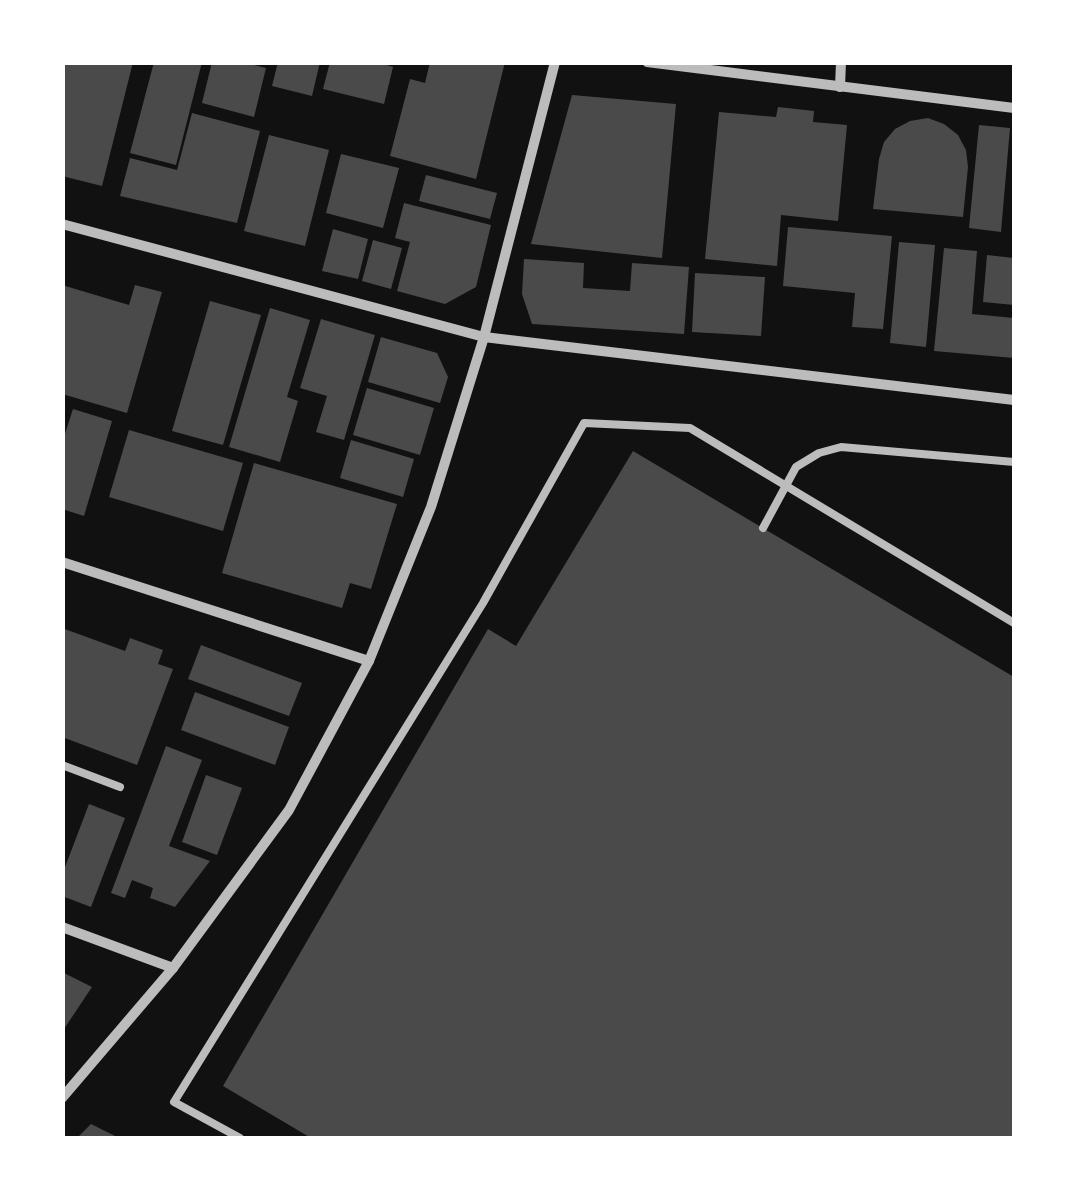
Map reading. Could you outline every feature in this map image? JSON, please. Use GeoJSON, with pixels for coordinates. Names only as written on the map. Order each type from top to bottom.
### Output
{"type":"FeatureCollection","features":[{"type":"Feature","properties":{"kind":"street"},"geometry":{"type":"LineString","coordinates":[[62,1098],[173,968],[288,810],[369,661],[431,507],[484,337],[555,62]]}},
{"type":"Feature","properties":{"kind":"street"},"geometry":{"type":"LineString","coordinates":[[647,62],[1014,108]]}},
{"type":"Feature","properties":{"kind":"street"},"geometry":{"type":"LineString","coordinates":[[840,86],[841,62]]}},
{"type":"Feature","properties":{"kind":"street"},"geometry":{"type":"LineString","coordinates":[[62,224],[484,337],[1014,400]]}},
{"type":"Feature","properties":{"kind":"street"},"geometry":{"type":"LineString","coordinates":[[62,562],[369,661]]}},
{"type":"Feature","properties":{"kind":"street"},"geometry":{"type":"LineString","coordinates":[[62,926],[173,968]]}},
{"type":"Feature","properties":{"kind":"lane"},"geometry":{"type":"LineString","coordinates":[[240,1138],[174,1102],[483,603],[584,423],[690,428],[1014,622]]}},
{"type":"Feature","properties":{"kind":"lane"},"geometry":{"type":"LineString","coordinates":[[763,528],[796,467],[819,453],[841,447],[1014,462]]}},
{"type":"Feature","properties":{"kind":"lane"},"geometry":{"type":"LineString","coordinates":[[62,765],[120,787]]}},
{"type":"Feature","properties":{"kind":"building"},"geometry":{"type":"Polygon","coordinates":[[[62,62],[133,62],[102,186],[62,176],[62,62]]]}},
{"type":"Feature","properties":{"kind":"building"},"geometry":{"type":"Polygon","coordinates":[[[154,62],[202,62],[176,165],[130,153],[154,62]]]}},
{"type":"Feature","properties":{"kind":"building"},"geometry":{"type":"Polygon","coordinates":[[[212,62],[242,62],[266,68],[254,117],[202,103],[212,62]]]}},
{"type":"Feature","properties":{"kind":"building"},"geometry":{"type":"Polygon","coordinates":[[[278,62],[320,62],[312,96],[272,86],[278,62]]]}},
{"type":"Feature","properties":{"kind":"building"},"geometry":{"type":"Polygon","coordinates":[[[330,62],[377,62],[393,67],[384,104],[323,89],[330,62]]]}},
{"type":"Feature","properties":{"kind":"building"},"geometry":{"type":"Polygon","coordinates":[[[430,62],[505,62],[476,179],[390,156],[410,79],[425,83],[430,62]]]}},
{"type":"Feature","properties":{"kind":"building"},"geometry":{"type":"Polygon","coordinates":[[[572,95],[676,104],[662,258],[531,244],[572,95]]]}},
{"type":"Feature","properties":{"kind":"building"},"geometry":{"type":"Polygon","coordinates":[[[778,107],[814,111],[813,122],[847,125],[838,221],[781,215],[777,266],[705,259],[719,112],[776,117],[778,107]]]}},
{"type":"Feature","properties":{"kind":"building"},"geometry":{"type":"Polygon","coordinates":[[[192,113],[260,131],[237,223],[120,196],[130,158],[177,170],[192,113]]]}},
{"type":"Feature","properties":{"kind":"building"},"geometry":{"type":"Polygon","coordinates":[[[928,118],[958,135],[966,150],[963,217],[873,209],[884,142],[895,129],[928,118]]]}},
{"type":"Feature","properties":{"kind":"building"},"geometry":{"type":"Polygon","coordinates":[[[979,125],[1010,128],[1001,232],[969,228],[979,125]]]}},
{"type":"Feature","properties":{"kind":"building"},"geometry":{"type":"Polygon","coordinates":[[[269,135],[329,150],[305,246],[244,231],[269,135]]]}},
{"type":"Feature","properties":{"kind":"building"},"geometry":{"type":"Polygon","coordinates":[[[341,154],[399,168],[383,228],[326,213],[341,154]]]}},
{"type":"Feature","properties":{"kind":"building"},"geometry":{"type":"Polygon","coordinates":[[[426,175],[497,193],[490,219],[419,201],[426,175]]]}},
{"type":"Feature","properties":{"kind":"building"},"geometry":{"type":"Polygon","coordinates":[[[404,203],[491,225],[476,287],[445,304],[397,291],[410,242],[395,238],[404,203]]]}},
{"type":"Feature","properties":{"kind":"building"},"geometry":{"type":"Polygon","coordinates":[[[788,227],[892,236],[883,329],[852,327],[855,293],[783,286],[788,227]]]}},
{"type":"Feature","properties":{"kind":"building"},"geometry":{"type":"Polygon","coordinates":[[[333,229],[368,239],[358,279],[322,271],[333,229]]]}},
{"type":"Feature","properties":{"kind":"building"},"geometry":{"type":"Polygon","coordinates":[[[373,240],[402,248],[391,289],[362,281],[373,240]]]}},
{"type":"Feature","properties":{"kind":"building"},"geometry":{"type":"Polygon","coordinates":[[[899,242],[935,245],[926,347],[890,343],[899,242]]]}},
{"type":"Feature","properties":{"kind":"building"},"geometry":{"type":"Polygon","coordinates":[[[944,248],[977,251],[972,314],[1014,318],[1014,358],[934,351],[944,248]]]}},
{"type":"Feature","properties":{"kind":"building"},"geometry":{"type":"Polygon","coordinates":[[[987,255],[1014,258],[1014,305],[983,302],[987,255]]]}},
{"type":"Feature","properties":{"kind":"building"},"geometry":{"type":"Polygon","coordinates":[[[524,259],[584,263],[583,288],[630,291],[632,263],[689,267],[684,334],[532,324],[522,294],[524,259]]]}},
{"type":"Feature","properties":{"kind":"building"},"geometry":{"type":"Polygon","coordinates":[[[695,273],[765,277],[761,336],[692,332],[695,273]]]}},
{"type":"Feature","properties":{"kind":"building"},"geometry":{"type":"Polygon","coordinates":[[[62,285],[129,305],[135,285],[162,292],[127,413],[62,394],[62,285]]]}},
{"type":"Feature","properties":{"kind":"building"},"geometry":{"type":"Polygon","coordinates":[[[210,301],[261,315],[223,445],[172,431],[210,301]]]}},
{"type":"Feature","properties":{"kind":"building"},"geometry":{"type":"Polygon","coordinates":[[[270,308],[310,320],[287,397],[298,401],[280,462],[229,447],[270,308]]]}},
{"type":"Feature","properties":{"kind":"building"},"geometry":{"type":"Polygon","coordinates":[[[321,319],[375,335],[344,440],[316,432],[327,396],[300,388],[321,319]]]}},
{"type":"Feature","properties":{"kind":"building"},"geometry":{"type":"Polygon","coordinates":[[[381,337],[437,353],[448,377],[440,403],[368,382],[381,337]]]}},
{"type":"Feature","properties":{"kind":"building"},"geometry":{"type":"Polygon","coordinates":[[[367,388],[434,408],[420,455],[353,435],[367,388]]]}},
{"type":"Feature","properties":{"kind":"building"},"geometry":{"type":"Polygon","coordinates":[[[73,409],[112,421],[84,516],[62,509],[62,443],[73,409]]]}},
{"type":"Feature","properties":{"kind":"building"},"geometry":{"type":"Polygon","coordinates":[[[129,430],[243,463],[223,531],[109,497],[129,430]]]}},
{"type":"Feature","properties":{"kind":"building"},"geometry":{"type":"Polygon","coordinates":[[[351,440],[414,459],[403,497],[340,478],[351,440]]]}},
{"type":"Feature","properties":{"kind":"building"},"geometry":{"type":"Polygon","coordinates":[[[633,451],[1014,677],[1014,1138],[311,1138],[223,1086],[488,629],[516,646],[633,451]]]}},
{"type":"Feature","properties":{"kind":"building"},"geometry":{"type":"Polygon","coordinates":[[[254,463],[397,504],[371,589],[350,583],[342,608],[222,573],[254,463]]]}},
{"type":"Feature","properties":{"kind":"building"},"geometry":{"type":"Polygon","coordinates":[[[62,628],[125,651],[130,638],[163,650],[158,664],[173,669],[137,765],[62,737],[62,628]]]}},
{"type":"Feature","properties":{"kind":"building"},"geometry":{"type":"Polygon","coordinates":[[[201,645],[302,683],[289,716],[188,679],[201,645]]]}},
{"type":"Feature","properties":{"kind":"building"},"geometry":{"type":"Polygon","coordinates":[[[195,692],[289,727],[275,765],[181,730],[195,692]]]}},
{"type":"Feature","properties":{"kind":"building"},"geometry":{"type":"Polygon","coordinates":[[[166,746],[202,760],[169,846],[210,861],[175,907],[150,898],[153,888],[132,880],[125,898],[111,893],[166,746]]]}},
{"type":"Feature","properties":{"kind":"building"},"geometry":{"type":"Polygon","coordinates":[[[206,775],[242,788],[217,855],[182,842],[206,775]]]}},
{"type":"Feature","properties":{"kind":"building"},"geometry":{"type":"Polygon","coordinates":[[[89,804],[125,818],[91,907],[62,896],[62,875],[89,804]]]}},
{"type":"Feature","properties":{"kind":"building"},"geometry":{"type":"Polygon","coordinates":[[[62,972],[92,987],[62,1032],[62,972]]]}},
{"type":"Feature","properties":{"kind":"building"},"geometry":{"type":"Polygon","coordinates":[[[91,1124],[119,1138],[77,1138],[91,1124]]]}}]}
